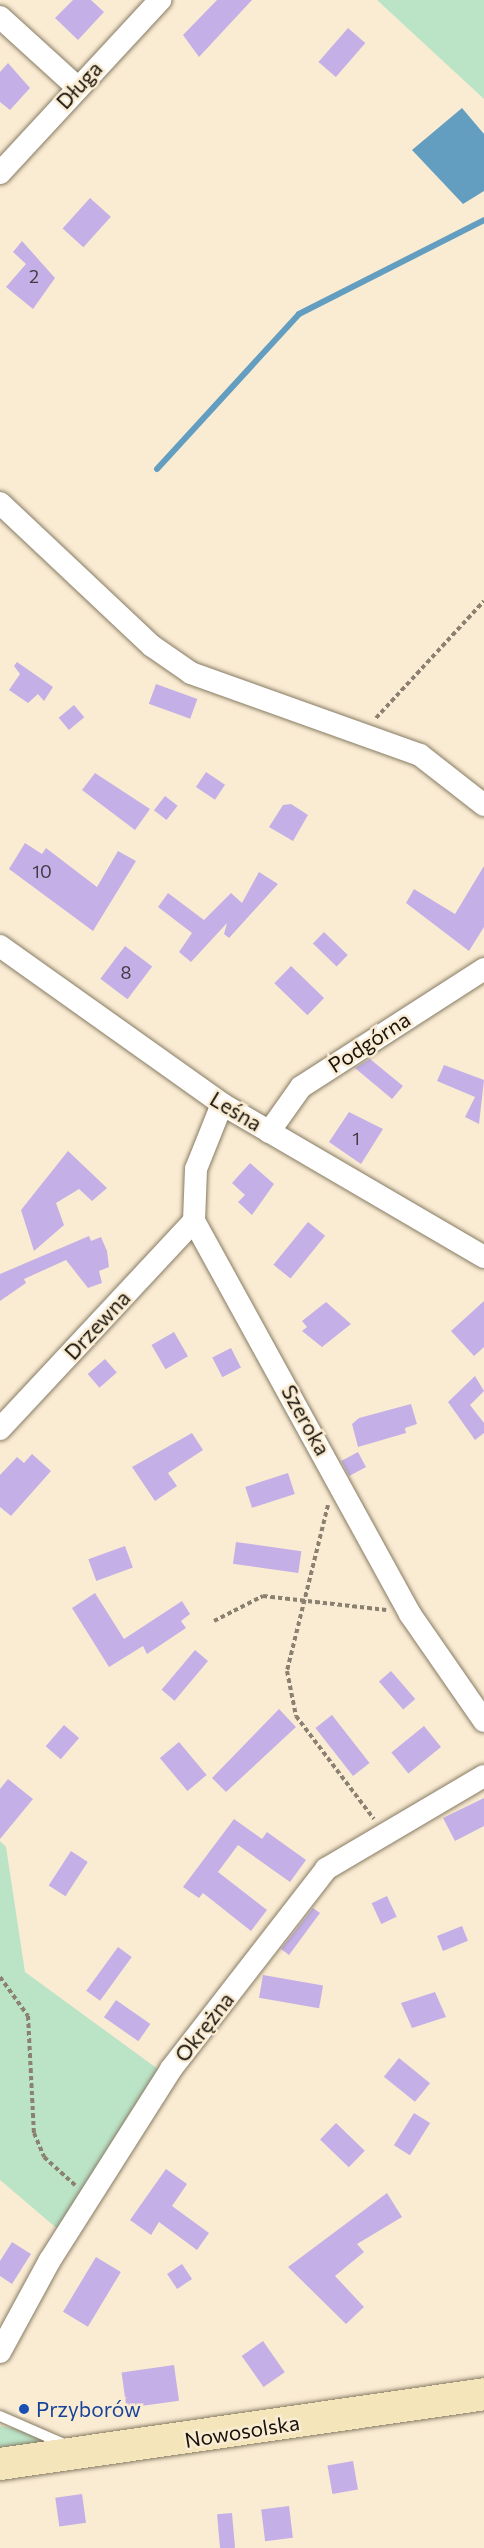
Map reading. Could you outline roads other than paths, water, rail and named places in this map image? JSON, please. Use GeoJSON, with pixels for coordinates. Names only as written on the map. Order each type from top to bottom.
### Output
{"type":"FeatureCollection","features":[{"type":"Feature","properties":{"kind":"main road","name":"Nowosolska"},"geometry":{"type":"LineString","coordinates":[[0,2464],[82,2454],[484,2394]]}},
{"type":"Feature","properties":{"kind":"street","name":"Długa"},"geometry":{"type":"LineString","coordinates":[[0,173],[77,87],[160,0]]}},
{"type":"Feature","properties":{"kind":"street"},"geometry":{"type":"LineString","coordinates":[[0,17],[77,87]]}},
{"type":"Feature","properties":{"kind":"street"},"geometry":{"type":"LineString","coordinates":[[0,503],[152,646],[191,673],[420,756],[484,805]]}},
{"type":"Feature","properties":{"kind":"street","name":"Leśna"},"geometry":{"type":"LineString","coordinates":[[0,946],[222,1104],[484,1257]]}},
{"type":"Feature","properties":{"kind":"street","name":"Podgórna"},"geometry":{"type":"LineString","coordinates":[[269,1132],[301,1088],[484,969]]}},
{"type":"Feature","properties":{"kind":"street"},"geometry":{"type":"LineString","coordinates":[[194,1221],[196,1169],[222,1104]]}},
{"type":"Feature","properties":{"kind":"street","name":"Drzewna"},"geometry":{"type":"LineString","coordinates":[[0,1429],[194,1221]]}},
{"type":"Feature","properties":{"kind":"street","name":"Szeroka"},"geometry":{"type":"LineString","coordinates":[[194,1221],[332,1468],[410,1614],[484,1721]]}},
{"type":"Feature","properties":{"kind":"street","name":"Okrężna"},"geometry":{"type":"LineString","coordinates":[[0,2352],[90,2196],[171,2069],[326,1869],[484,1776]]}},
{"type":"Feature","properties":{"kind":"lane"},"geometry":{"type":"LineString","coordinates":[[0,2416],[82,2454]]}},
{"type":"Feature","properties":{"kind":"water"},"geometry":{"type":"Polygon","coordinates":[[[462,108],[484,134],[484,191],[463,204],[412,150],[462,108]]]}},
{"type":"Feature","properties":{"kind":"waterway"},"geometry":{"type":"LineString","coordinates":[[157,469],[299,314],[484,220]]}},
{"type":"Feature","properties":{"kind":"place","name":"Przyborów"},"geometry":{"type":"Point","coordinates":[24,2409]}}]}
